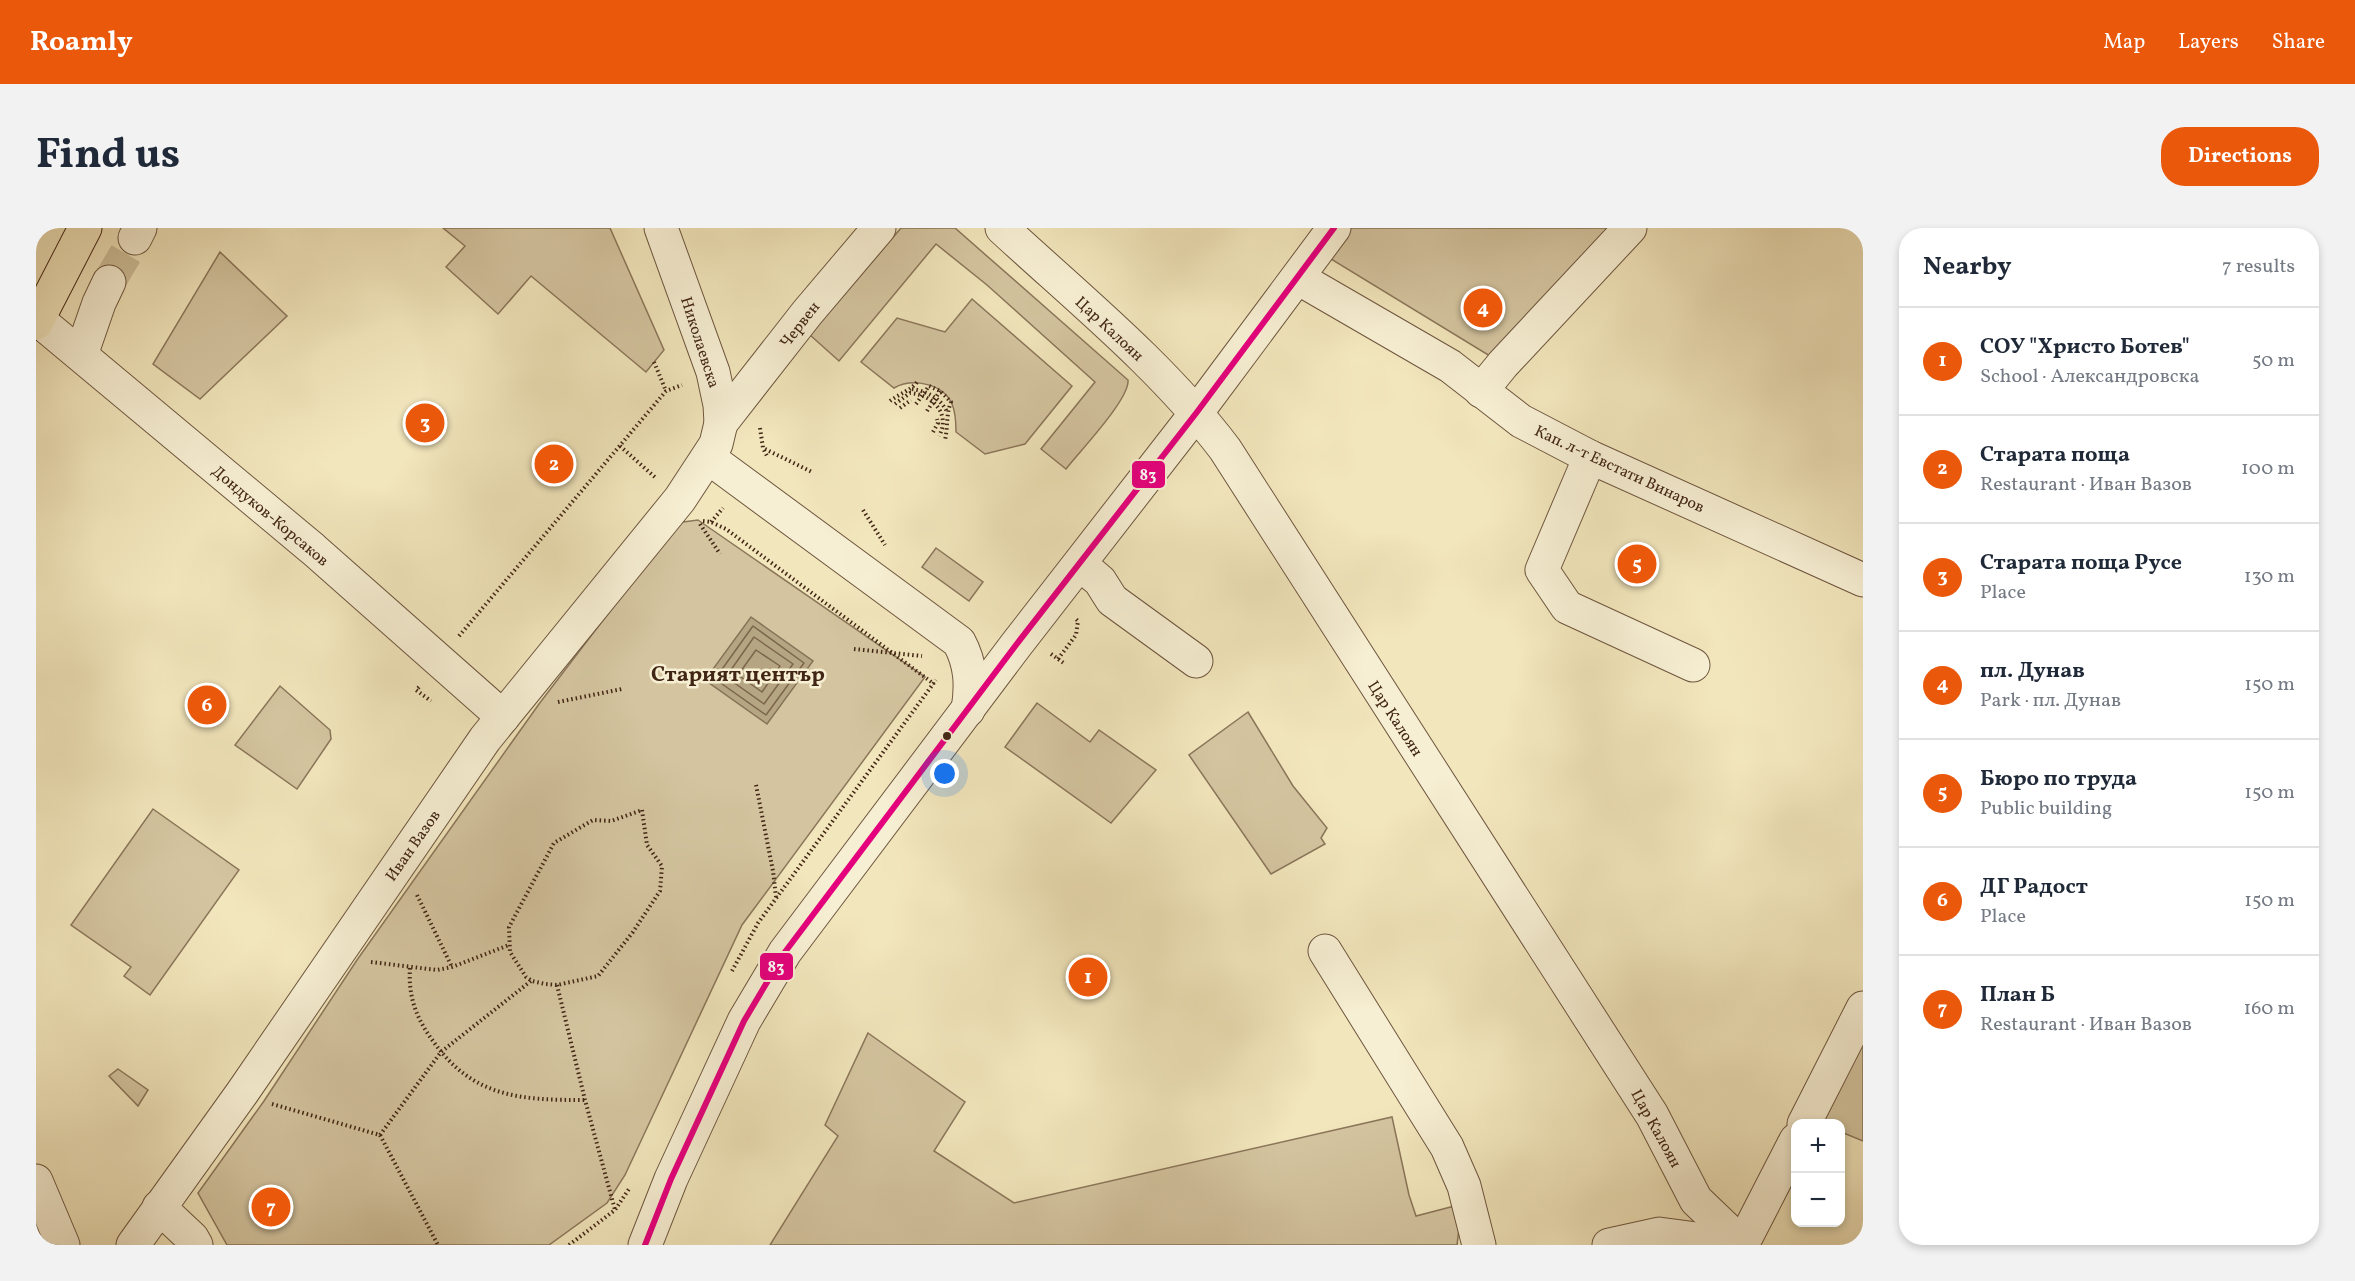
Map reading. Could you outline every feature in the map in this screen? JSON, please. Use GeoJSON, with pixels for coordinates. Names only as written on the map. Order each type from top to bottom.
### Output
{"type":"FeatureCollection","features":[{"type":"Feature","properties":{"kind":"main road"},"geometry":{"type":"LineString","coordinates":[[37,320],[85,228]]}},
{"type":"Feature","properties":{"kind":"street","name":"Николаевска"},"geometry":{"type":"LineString","coordinates":[[661,228],[707,353],[720,405],[721,423],[716,444],[708,458]]}},
{"type":"Feature","properties":{"kind":"street","name":"Червен"},"geometry":{"type":"LineString","coordinates":[[721,423],[807,313],[879,228]]}},
{"type":"Feature","properties":{"kind":"street","name":"Цар Калоян"},"geometry":{"type":"LineString","coordinates":[[1002,228],[1152,365],[1197,412],[1225,449],[1652,1115],[1696,1200],[1742,1245]]}},
{"type":"Feature","properties":{"kind":"street"},"geometry":{"type":"LineString","coordinates":[[645,1245],[671,1179],[744,1021],[785,952],[1197,412],[1334,228]]}},
{"type":"Feature","properties":{"kind":"street"},"geometry":{"type":"LineString","coordinates":[[1481,391],[1503,364],[1630,228]]}},
{"type":"Feature","properties":{"kind":"street","name":"Кап. л-т Евстати Винаров"},"geometry":{"type":"LineString","coordinates":[[1298,278],[1450,366],[1521,421],[1590,457],[1863,580]]}},
{"type":"Feature","properties":{"kind":"street"},"geometry":{"type":"LineString","coordinates":[[81,355],[99,303],[109,282]]}},
{"type":"Feature","properties":{"kind":"street","name":"Дондуков-Корсаков"},"geometry":{"type":"LineString","coordinates":[[37,320],[313,549],[503,717]]}},
{"type":"Feature","properties":{"kind":"street"},"geometry":{"type":"LineString","coordinates":[[1590,457],[1542,570],[1567,607],[1693,665]]}},
{"type":"Feature","properties":{"kind":"street"},"geometry":{"type":"LineString","coordinates":[[708,458],[959,642],[967,657],[970,673],[971,692],[968,710]]}},
{"type":"Feature","properties":{"kind":"street","name":"Иван Вазов"},"geometry":{"type":"LineString","coordinates":[[133,1245],[242,1093],[485,739],[534,675],[689,510],[708,458]]}},
{"type":"Feature","properties":{"kind":"street"},"geometry":{"type":"LineString","coordinates":[[1080,564],[1100,581],[1112,600],[1196,662]]}},
{"type":"Feature","properties":{"kind":"street"},"geometry":{"type":"LineString","coordinates":[[1325,951],[1447,1147],[1464,1186],[1479,1245]]}},
{"type":"Feature","properties":{"kind":"street"},"geometry":{"type":"LineString","coordinates":[[1807,1119],[1863,1008]]}},
{"type":"Feature","properties":{"kind":"street"},"geometry":{"type":"LineString","coordinates":[[1609,1245],[1659,1234],[1742,1245],[1791,1150]]}},
{"type":"Feature","properties":{"kind":"street"},"geometry":{"type":"LineString","coordinates":[[36,1181],[63,1245]]}},
{"type":"Feature","properties":{"kind":"street"},"geometry":{"type":"LineString","coordinates":[[159,1207],[192,1238],[196,1245]]}},
{"type":"Feature","properties":{"kind":"path"},"geometry":{"type":"LineString","coordinates":[[436,704],[416,690],[437,661],[666,391],[654,362]]}},
{"type":"Feature","properties":{"kind":"path"},"geometry":{"type":"LineString","coordinates":[[890,401],[912,389],[917,382]]}},
{"type":"Feature","properties":{"kind":"path"},"geometry":{"type":"LineString","coordinates":[[916,404],[929,386],[940,391],[951,402],[947,412]]}},
{"type":"Feature","properties":{"kind":"path"},"geometry":{"type":"LineString","coordinates":[[912,389],[944,405],[948,427],[945,440]]}},
{"type":"Feature","properties":{"kind":"path"},"geometry":{"type":"LineString","coordinates":[[927,411],[940,391]]}},
{"type":"Feature","properties":{"kind":"path"},"geometry":{"type":"LineString","coordinates":[[895,404],[910,393],[923,395]]}},
{"type":"Feature","properties":{"kind":"path"},"geometry":{"type":"LineString","coordinates":[[900,408],[911,400]]}},
{"type":"Feature","properties":{"kind":"path"},"geometry":{"type":"LineString","coordinates":[[934,400],[944,420],[939,436]]}},
{"type":"Feature","properties":{"kind":"path"},"geometry":{"type":"LineString","coordinates":[[933,432],[938,423],[937,419]]}},
{"type":"Feature","properties":{"kind":"path"},"geometry":{"type":"LineString","coordinates":[[620,446],[689,510],[726,529],[934,684]]}},
{"type":"Feature","properties":{"kind":"path"},"geometry":{"type":"LineString","coordinates":[[763,448],[812,472]]}},
{"type":"Feature","properties":{"kind":"path"},"geometry":{"type":"LineString","coordinates":[[864,510],[887,549]]}},
{"type":"Feature","properties":{"kind":"path"},"geometry":{"type":"LineString","coordinates":[[1065,664],[1058,659],[1076,634],[1078,621],[1074,617]]}},
{"type":"Feature","properties":{"kind":"path"},"geometry":{"type":"LineString","coordinates":[[854,649],[930,657]]}},
{"type":"Feature","properties":{"kind":"path"},"geometry":{"type":"LineString","coordinates":[[547,704],[622,689]]}},
{"type":"Feature","properties":{"kind":"path"},"geometry":{"type":"LineString","coordinates":[[756,785],[776,898]]}},
{"type":"Feature","properties":{"kind":"path"},"geometry":{"type":"LineString","coordinates":[[642,810],[647,845],[662,866],[660,891],[633,932],[598,976],[557,985],[531,981],[510,952],[509,927],[554,843],[593,820],[611,822],[642,810]]}},
{"type":"Feature","properties":{"kind":"path"},"geometry":{"type":"LineString","coordinates":[[415,892],[452,967]]}},
{"type":"Feature","properties":{"kind":"path"},"geometry":{"type":"LineString","coordinates":[[509,945],[452,967],[437,970],[410,968],[409,985],[420,1023],[441,1052],[469,1079],[497,1090],[531,1098],[585,1100]]}},
{"type":"Feature","properties":{"kind":"path"},"geometry":{"type":"LineString","coordinates":[[380,1135],[441,1052],[531,981]]}},
{"type":"Feature","properties":{"kind":"path"},"geometry":{"type":"LineString","coordinates":[[557,985],[615,1210],[569,1245]]}},
{"type":"Feature","properties":{"kind":"path"},"geometry":{"type":"LineString","coordinates":[[242,1093],[380,1135],[438,1245]]}},
{"type":"Feature","properties":{"kind":"shaded area"},"geometry":{"type":"Polygon","coordinates":[[[443,228],[610,228],[664,350],[646,372],[531,276],[498,314],[446,267],[465,246],[443,228]]]}},
{"type":"Feature","properties":{"kind":"shaded area"},"geometry":{"type":"Polygon","coordinates":[[[901,228],[955,228],[1128,380],[1121,400],[1113,412],[1066,469],[1041,449],[1095,382],[987,285],[936,244],[839,361],[810,335],[901,228]]]}},
{"type":"Feature","properties":{"kind":"shaded area"},"geometry":{"type":"Polygon","coordinates":[[[1334,228],[1630,228],[1503,364],[1318,251],[1334,228]]]}},
{"type":"Feature","properties":{"kind":"shaded area"},"geometry":{"type":"Polygon","coordinates":[[[220,252],[287,316],[200,399],[153,364],[220,252]]]}},
{"type":"Feature","properties":{"kind":"shaded area"},"geometry":{"type":"Polygon","coordinates":[[[972,299],[1072,386],[1025,444],[985,454],[956,432],[956,418],[952,404],[942,391],[918,383],[909,383],[894,388],[861,362],[897,318],[945,332],[972,299]]]}},
{"type":"Feature","properties":{"kind":"shaded area"},"geometry":{"type":"Polygon","coordinates":[[[698,520],[925,677],[742,925],[625,1175],[607,1203],[549,1245],[227,1245],[198,1193],[264,1101],[357,960],[539,704],[671,531],[683,522],[698,520]]]}},
{"type":"Feature","properties":{"kind":"shaded area"},"geometry":{"type":"Polygon","coordinates":[[[936,548],[983,582],[969,601],[922,567],[936,548]]]}},
{"type":"Feature","properties":{"kind":"shaded area"},"geometry":{"type":"Polygon","coordinates":[[[280,686],[330,730],[331,739],[297,789],[235,745],[280,686]]]}},
{"type":"Feature","properties":{"kind":"shaded area"},"geometry":{"type":"Polygon","coordinates":[[[1037,703],[1090,742],[1099,730],[1156,770],[1111,823],[1005,747],[1037,703]]]}},
{"type":"Feature","properties":{"kind":"shaded area"},"geometry":{"type":"Polygon","coordinates":[[[1248,712],[1293,786],[1327,828],[1321,838],[1325,844],[1271,874],[1189,755],[1248,712]]]}},
{"type":"Feature","properties":{"kind":"shaded area"},"geometry":{"type":"Polygon","coordinates":[[[153,809],[239,870],[150,995],[124,976],[131,967],[71,925],[153,809]]]}},
{"type":"Feature","properties":{"kind":"shaded area"},"geometry":{"type":"Polygon","coordinates":[[[868,1033],[965,1102],[934,1151],[1014,1203],[1392,1117],[1409,1195],[1416,1216],[1462,1204],[1457,1245],[770,1245],[838,1136],[825,1125],[868,1033]]]}},
{"type":"Feature","properties":{"kind":"shaded area"},"geometry":{"type":"Polygon","coordinates":[[[1863,1035],[1863,1141],[1845,1134],[1845,1119],[1823,1119],[1863,1035]]]}},
{"type":"Feature","properties":{"kind":"shaded area"},"geometry":{"type":"Polygon","coordinates":[[[118,1069],[148,1090],[138,1106],[109,1076],[118,1069]]]}},
{"type":"Feature","properties":{"kind":"water"},"geometry":{"type":"Polygon","coordinates":[[[751,617],[813,661],[767,724],[705,680],[751,617]]]}},
{"type":"Feature","properties":{"kind":"tunnel"},"geometry":{"type":"LineString","coordinates":[[109,282],[135,238]]}},
{"type":"Feature","properties":{"kind":"transit line","name":"83"},"geometry":{"type":"LineString","coordinates":[[645,1245],[671,1179],[744,1021],[785,952],[1016,645],[1197,412],[1334,228]]}},
{"type":"Feature","properties":{"kind":"place","name":"пл. Дунав"},"geometry":{"type":"Point","coordinates":[1483,308]}},
{"type":"Feature","properties":{"kind":"place","name":"Старата поща Русе"},"geometry":{"type":"Point","coordinates":[425,423]}},
{"type":"Feature","properties":{"kind":"place","name":"Старата поща"},"geometry":{"type":"Point","coordinates":[554,464]}},
{"type":"Feature","properties":{"kind":"place","name":"Бюро по труда"},"geometry":{"type":"Point","coordinates":[1637,564]}},
{"type":"Feature","properties":{"kind":"place","name":"ДГ Радост"},"geometry":{"type":"Point","coordinates":[207,705]}},
{"type":"Feature","properties":{"kind":"place","name":"СОУ \"Христо Ботев\""},"geometry":{"type":"Point","coordinates":[1088,977]}},
{"type":"Feature","properties":{"kind":"place","name":"План Б"},"geometry":{"type":"Point","coordinates":[271,1207]}},
{"type":"Feature","properties":{"kind":"district","name":"Старият център"},"geometry":{"type":"Point","coordinates":[738,673]}}]}
